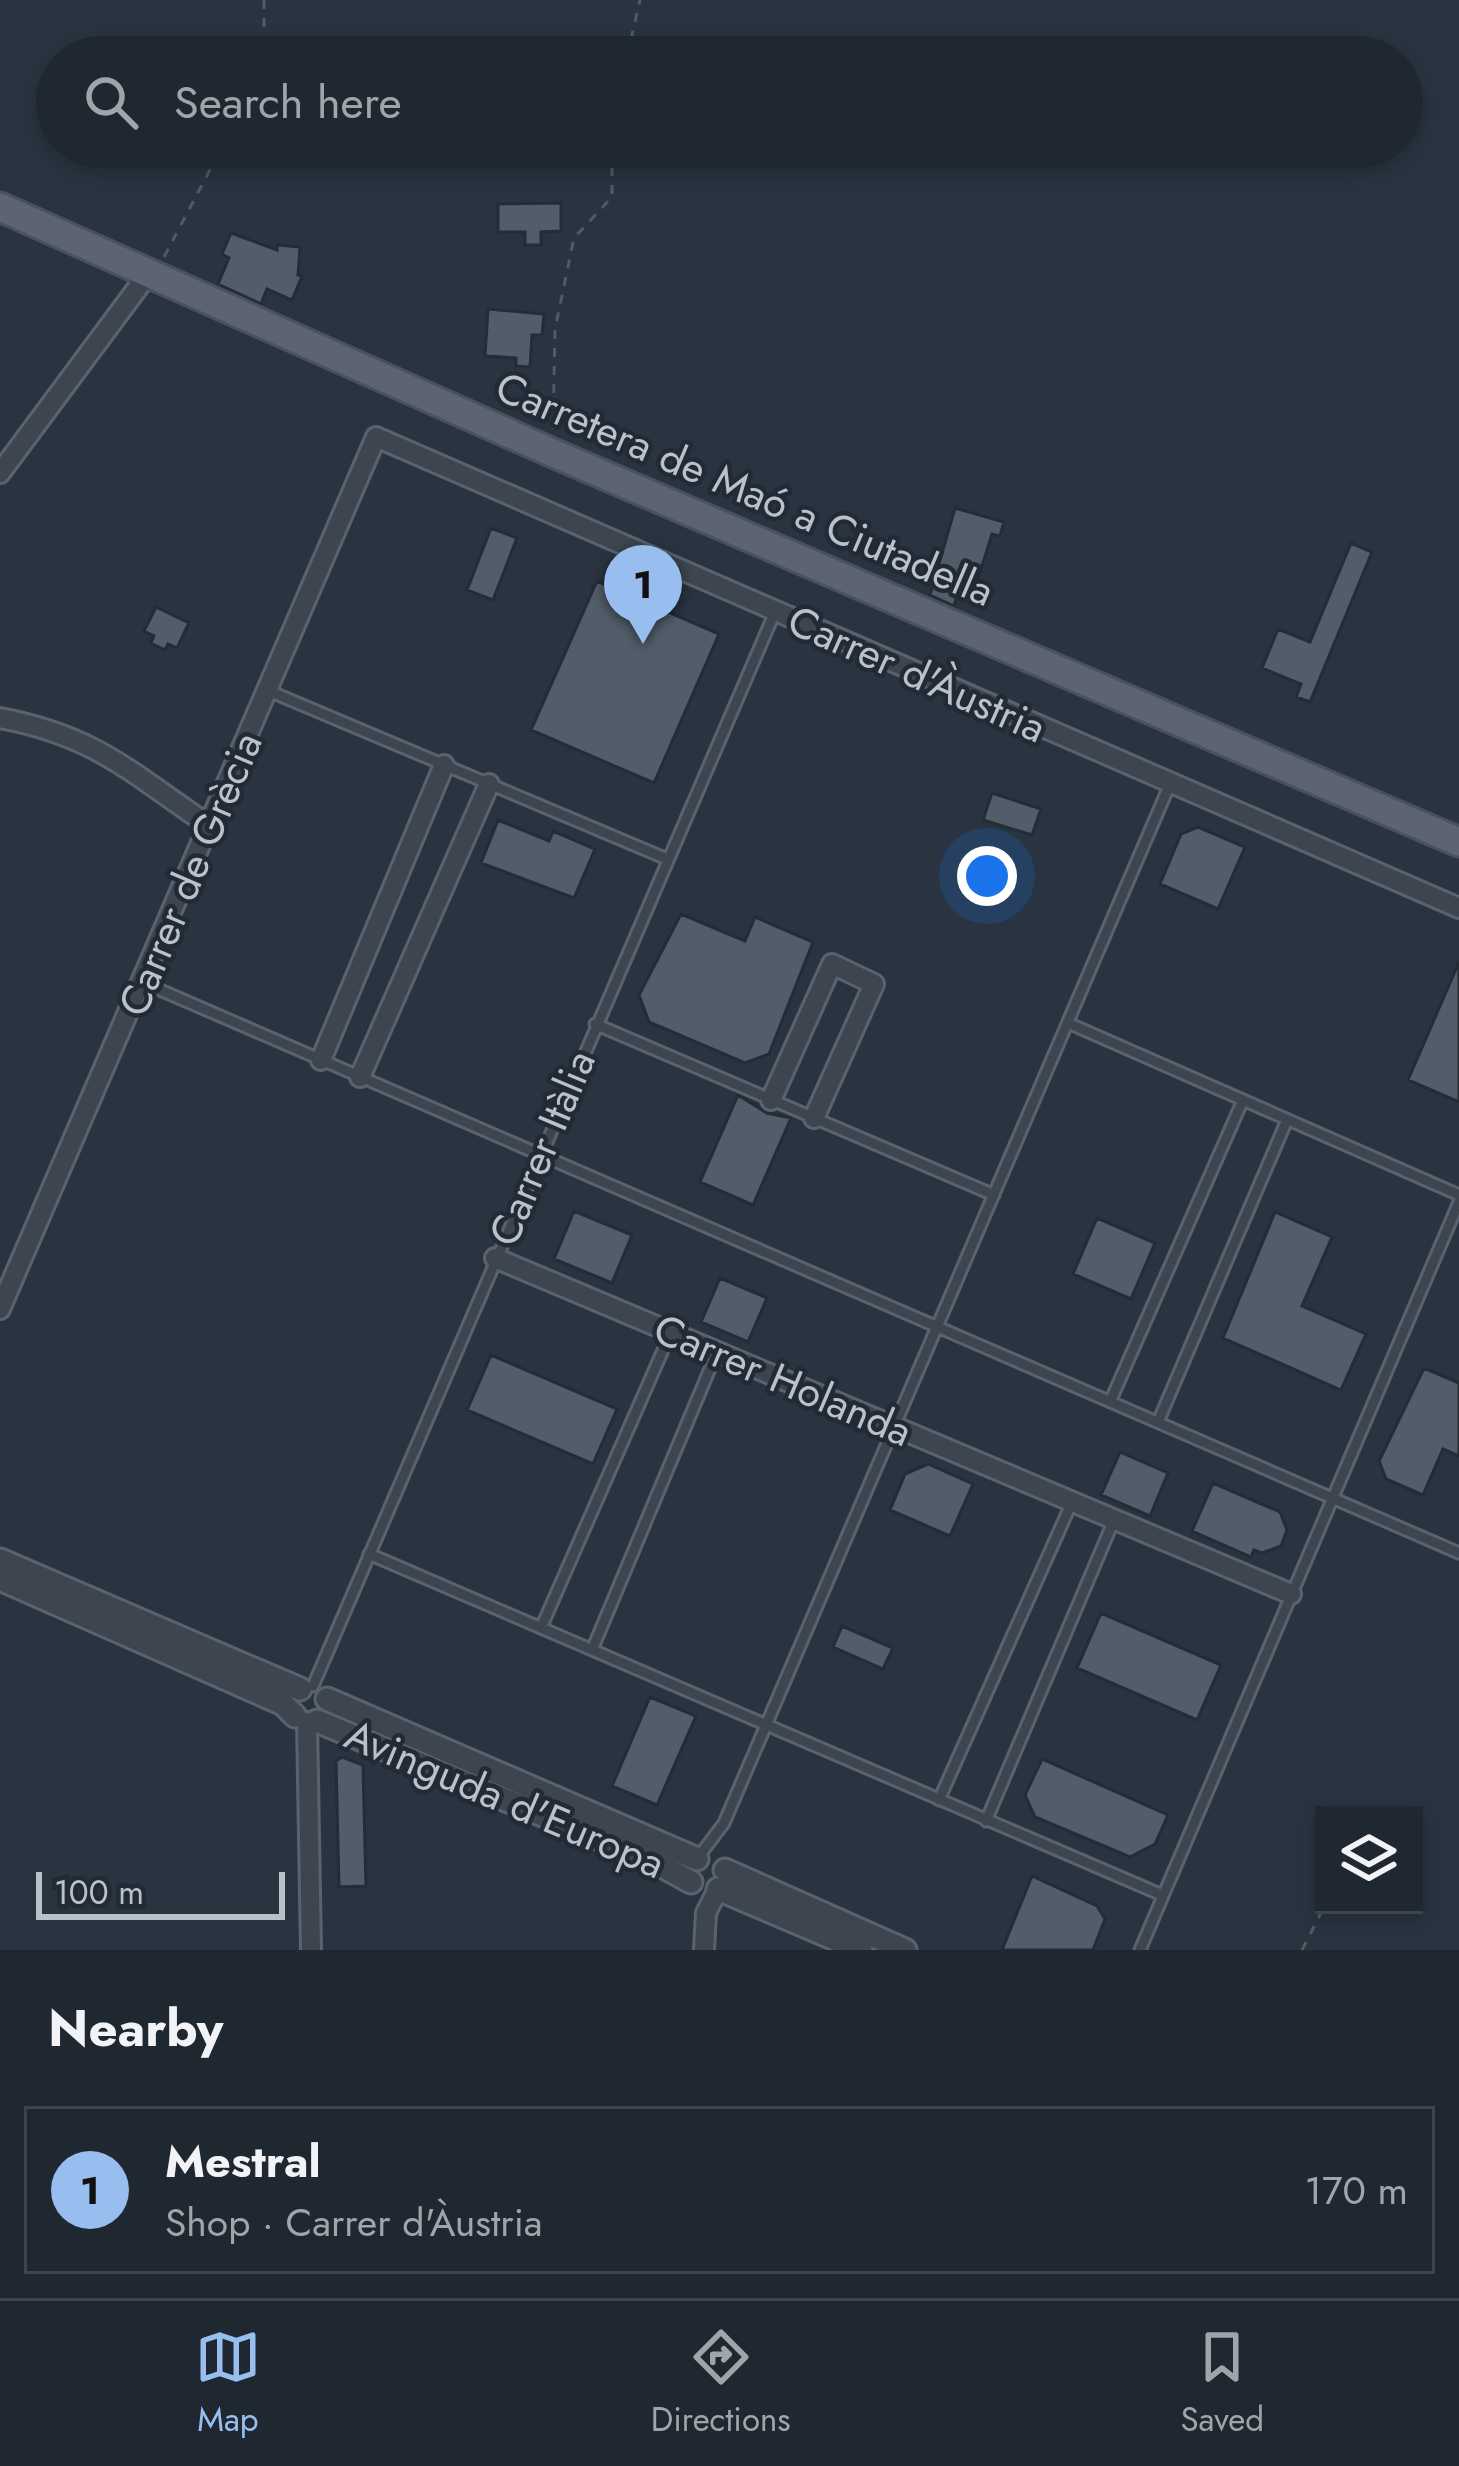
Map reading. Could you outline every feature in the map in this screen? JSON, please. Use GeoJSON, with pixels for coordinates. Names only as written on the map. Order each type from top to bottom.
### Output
{"type":"FeatureCollection","features":[{"type":"Feature","properties":{"kind":"main road","name":"Carretera de Maó a Ciutadella"},"geometry":{"type":"LineString","coordinates":[[0,207],[553,453],[1459,842]]}},
{"type":"Feature","properties":{"kind":"street"},"geometry":{"type":"LineString","coordinates":[[0,473],[151,275]]}},
{"type":"Feature","properties":{"kind":"street","name":"Carrer d'Àustria"},"geometry":{"type":"LineString","coordinates":[[376,436],[1459,908]]}},
{"type":"Feature","properties":{"kind":"street","name":"Carrer de Grècia"},"geometry":{"type":"LineString","coordinates":[[0,1309],[376,436]]}},
{"type":"Feature","properties":{"kind":"street"},"geometry":{"type":"LineString","coordinates":[[0,718],[52,728],[112,754],[210,826]]}},
{"type":"Feature","properties":{"kind":"street"},"geometry":{"type":"LineString","coordinates":[[321,1060],[445,765]]}},
{"type":"Feature","properties":{"kind":"street"},"geometry":{"type":"LineString","coordinates":[[360,1077],[489,784]]}},
{"type":"Feature","properties":{"kind":"street"},"geometry":{"type":"LineString","coordinates":[[771,1100],[832,964],[874,984],[814,1118]]}},
{"type":"Feature","properties":{"kind":"street","name":"Carrer Holanda"},"geometry":{"type":"LineString","coordinates":[[495,1258],[1291,1594]]}},
{"type":"Feature","properties":{"kind":"street","name":"Avinguda d'Europa"},"geometry":{"type":"LineString","coordinates":[[0,1560],[697,1859],[714,1857],[722,1880],[861,1950]]}},
{"type":"Feature","properties":{"kind":"street","name":"Avinguda d'Europa"},"geometry":{"type":"LineString","coordinates":[[0,1580],[268,1697],[306,1719],[633,1852],[706,1893],[722,1880]]}},
{"type":"Feature","properties":{"kind":"street","name":"Avinguda d'Europa"},"geometry":{"type":"LineString","coordinates":[[306,1719],[291,1701],[313,1691]]}},
{"type":"Feature","properties":{"kind":"street","name":"Avinguda d'Europa"},"geometry":{"type":"LineString","coordinates":[[306,1719],[325,1714],[313,1691]]}},
{"type":"Feature","properties":{"kind":"street"},"geometry":{"type":"LineString","coordinates":[[306,1719],[310,1950]]}},
{"type":"Feature","properties":{"kind":"street","name":"Avinguda d'Europa"},"geometry":{"type":"LineString","coordinates":[[691,1882],[690,1867],[697,1859]]}},
{"type":"Feature","properties":{"kind":"street"},"geometry":{"type":"LineString","coordinates":[[704,1950],[706,1912],[722,1880]]}},
{"type":"Feature","properties":{"kind":"street","name":"Avinguda d'Europa"},"geometry":{"type":"LineString","coordinates":[[722,1880],[905,1950]]}},
{"type":"Feature","properties":{"kind":"lane","name":"Carrer Itàlia"},"geometry":{"type":"LineString","coordinates":[[313,1691],[539,1154],[775,612]]}},
{"type":"Feature","properties":{"kind":"lane"},"geometry":{"type":"LineString","coordinates":[[269,690],[668,859]]}},
{"type":"Feature","properties":{"kind":"lane"},"geometry":{"type":"LineString","coordinates":[[697,1859],[724,1823],[1170,784]]}},
{"type":"Feature","properties":{"kind":"lane"},"geometry":{"type":"LineString","coordinates":[[144,983],[1459,1553]]}},
{"type":"Feature","properties":{"kind":"lane"},"geometry":{"type":"LineString","coordinates":[[1068,1023],[1459,1199],[1140,1950]]}},
{"type":"Feature","properties":{"kind":"lane"},"geometry":{"type":"LineString","coordinates":[[596,1024],[994,1196]]}},
{"type":"Feature","properties":{"kind":"lane"},"geometry":{"type":"LineString","coordinates":[[1110,1402],[1243,1100]]}},
{"type":"Feature","properties":{"kind":"lane"},"geometry":{"type":"LineString","coordinates":[[1158,1423],[1288,1120]]}},
{"type":"Feature","properties":{"kind":"lane"},"geometry":{"type":"LineString","coordinates":[[541,1628],[670,1332]]}},
{"type":"Feature","properties":{"kind":"lane"},"geometry":{"type":"LineString","coordinates":[[592,1650],[716,1352]]}},
{"type":"Feature","properties":{"kind":"lane"},"geometry":{"type":"LineString","coordinates":[[939,1801],[1072,1502]]}},
{"type":"Feature","properties":{"kind":"lane"},"geometry":{"type":"LineString","coordinates":[[986,1821],[1114,1520]]}},
{"type":"Feature","properties":{"kind":"lane"},"geometry":{"type":"LineString","coordinates":[[369,1554],[1162,1895]]}},
{"type":"Feature","properties":{"kind":"path"},"geometry":{"type":"LineString","coordinates":[[264,0],[264,36]]}},
{"type":"Feature","properties":{"kind":"path"},"geometry":{"type":"LineString","coordinates":[[632,36],[640,0]]}},
{"type":"Feature","properties":{"kind":"path"},"geometry":{"type":"LineString","coordinates":[[151,275],[210,168]]}},
{"type":"Feature","properties":{"kind":"path"},"geometry":{"type":"LineString","coordinates":[[553,453],[555,329],[574,238],[611,197],[611,168]]}},
{"type":"Feature","properties":{"kind":"path"},"geometry":{"type":"LineString","coordinates":[[1302,1950],[1320,1914]]}},
{"type":"Feature","properties":{"kind":"building"},"geometry":{"type":"Polygon","coordinates":[[[561,203],[561,231],[541,232],[541,245],[525,245],[525,232],[498,232],[498,204],[561,203]]]}},
{"type":"Feature","properties":{"kind":"building"},"geometry":{"type":"Polygon","coordinates":[[[231,233],[277,250],[277,245],[300,247],[298,275],[302,276],[292,300],[267,289],[261,304],[218,284],[229,258],[222,254],[231,233]]]}},
{"type":"Feature","properties":{"kind":"building"},"geometry":{"type":"Polygon","coordinates":[[[488,309],[544,314],[542,335],[532,335],[530,367],[516,366],[516,358],[485,356],[488,309]]]}},
{"type":"Feature","properties":{"kind":"building"},"geometry":{"type":"Polygon","coordinates":[[[955,508],[1004,522],[1000,536],[992,534],[978,579],[963,575],[954,606],[930,595],[955,508]]]}},
{"type":"Feature","properties":{"kind":"building"},"geometry":{"type":"Polygon","coordinates":[[[491,528],[517,538],[493,600],[467,590],[491,528]]]}},
{"type":"Feature","properties":{"kind":"building"},"geometry":{"type":"Polygon","coordinates":[[[1351,543],[1372,552],[1310,702],[1296,697],[1301,684],[1262,668],[1278,629],[1310,642],[1351,543]]]}},
{"type":"Feature","properties":{"kind":"building"},"geometry":{"type":"Polygon","coordinates":[[[597,581],[719,634],[654,783],[531,730],[597,581]]]}},
{"type":"Feature","properties":{"kind":"building"},"geometry":{"type":"Polygon","coordinates":[[[156,607],[189,623],[177,648],[168,644],[165,650],[151,643],[154,636],[144,631],[156,607]]]}},
{"type":"Feature","properties":{"kind":"building"},"geometry":{"type":"Polygon","coordinates":[[[992,793],[1041,809],[1032,835],[983,820],[992,793]]]}},
{"type":"Feature","properties":{"kind":"building"},"geometry":{"type":"Polygon","coordinates":[[[498,820],[549,841],[553,831],[595,849],[574,898],[481,863],[498,820]]]}},
{"type":"Feature","properties":{"kind":"building"},"geometry":{"type":"Polygon","coordinates":[[[1198,827],[1245,847],[1218,909],[1160,884],[1181,834],[1198,827]]]}},
{"type":"Feature","properties":{"kind":"building"},"geometry":{"type":"Polygon","coordinates":[[[681,914],[745,941],[755,917],[813,942],[769,1054],[745,1063],[649,1022],[639,995],[681,914]]]}},
{"type":"Feature","properties":{"kind":"building"},"geometry":{"type":"Polygon","coordinates":[[[1459,962],[1459,1102],[1408,1080],[1459,962]]]}},
{"type":"Feature","properties":{"kind":"building"},"geometry":{"type":"Polygon","coordinates":[[[738,1095],[767,1113],[791,1118],[753,1205],[700,1182],[738,1095]]]}},
{"type":"Feature","properties":{"kind":"building"},"geometry":{"type":"Polygon","coordinates":[[[574,1211],[632,1235],[612,1283],[554,1259],[574,1211]]]}},
{"type":"Feature","properties":{"kind":"building"},"geometry":{"type":"Polygon","coordinates":[[[1275,1212],[1332,1237],[1302,1306],[1366,1334],[1341,1390],[1223,1338],[1275,1212]]]}},
{"type":"Feature","properties":{"kind":"building"},"geometry":{"type":"Polygon","coordinates":[[[1097,1218],[1155,1243],[1131,1299],[1073,1274],[1097,1218]]]}},
{"type":"Feature","properties":{"kind":"building"},"geometry":{"type":"Polygon","coordinates":[[[720,1278],[767,1298],[748,1342],[701,1322],[720,1278]]]}},
{"type":"Feature","properties":{"kind":"building"},"geometry":{"type":"Polygon","coordinates":[[[491,1355],[617,1409],[593,1464],[467,1410],[491,1355]]]}},
{"type":"Feature","properties":{"kind":"building"},"geometry":{"type":"Polygon","coordinates":[[[1424,1368],[1459,1383],[1459,1456],[1443,1449],[1423,1495],[1386,1479],[1379,1461],[1424,1368]]]}},
{"type":"Feature","properties":{"kind":"building"},"geometry":{"type":"Polygon","coordinates":[[[1120,1452],[1168,1473],[1150,1516],[1101,1495],[1120,1452]]]}},
{"type":"Feature","properties":{"kind":"building"},"geometry":{"type":"Polygon","coordinates":[[[928,1464],[973,1484],[950,1536],[890,1510],[905,1474],[928,1464]]]}},
{"type":"Feature","properties":{"kind":"building"},"geometry":{"type":"Polygon","coordinates":[[[1213,1483],[1280,1512],[1287,1530],[1281,1546],[1262,1553],[1254,1550],[1251,1557],[1192,1531],[1213,1483]]]}},
{"type":"Feature","properties":{"kind":"building"},"geometry":{"type":"Polygon","coordinates":[[[1101,1613],[1221,1665],[1197,1720],[1077,1668],[1101,1613]]]}},
{"type":"Feature","properties":{"kind":"building"},"geometry":{"type":"Polygon","coordinates":[[[842,1626],[893,1648],[883,1669],[833,1647],[842,1626]]]}},
{"type":"Feature","properties":{"kind":"building"},"geometry":{"type":"Polygon","coordinates":[[[650,1697],[696,1716],[657,1805],[612,1786],[650,1697]]]}},
{"type":"Feature","properties":{"kind":"building"},"geometry":{"type":"Polygon","coordinates":[[[342,1757],[363,1765],[366,1886],[339,1887],[336,1761],[342,1757]]]}},
{"type":"Feature","properties":{"kind":"building"},"geometry":{"type":"Polygon","coordinates":[[[1042,1759],[1168,1815],[1155,1844],[1130,1857],[1035,1817],[1025,1795],[1042,1759]]]}},
{"type":"Feature","properties":{"kind":"building"},"geometry":{"type":"Polygon","coordinates":[[[1032,1876],[1097,1906],[1105,1919],[1093,1950],[1002,1950],[1032,1876]]]}},
{"type":"Feature","properties":{"kind":"place","name":"Mestral"},"geometry":{"type":"Point","coordinates":[643,644]}}]}
